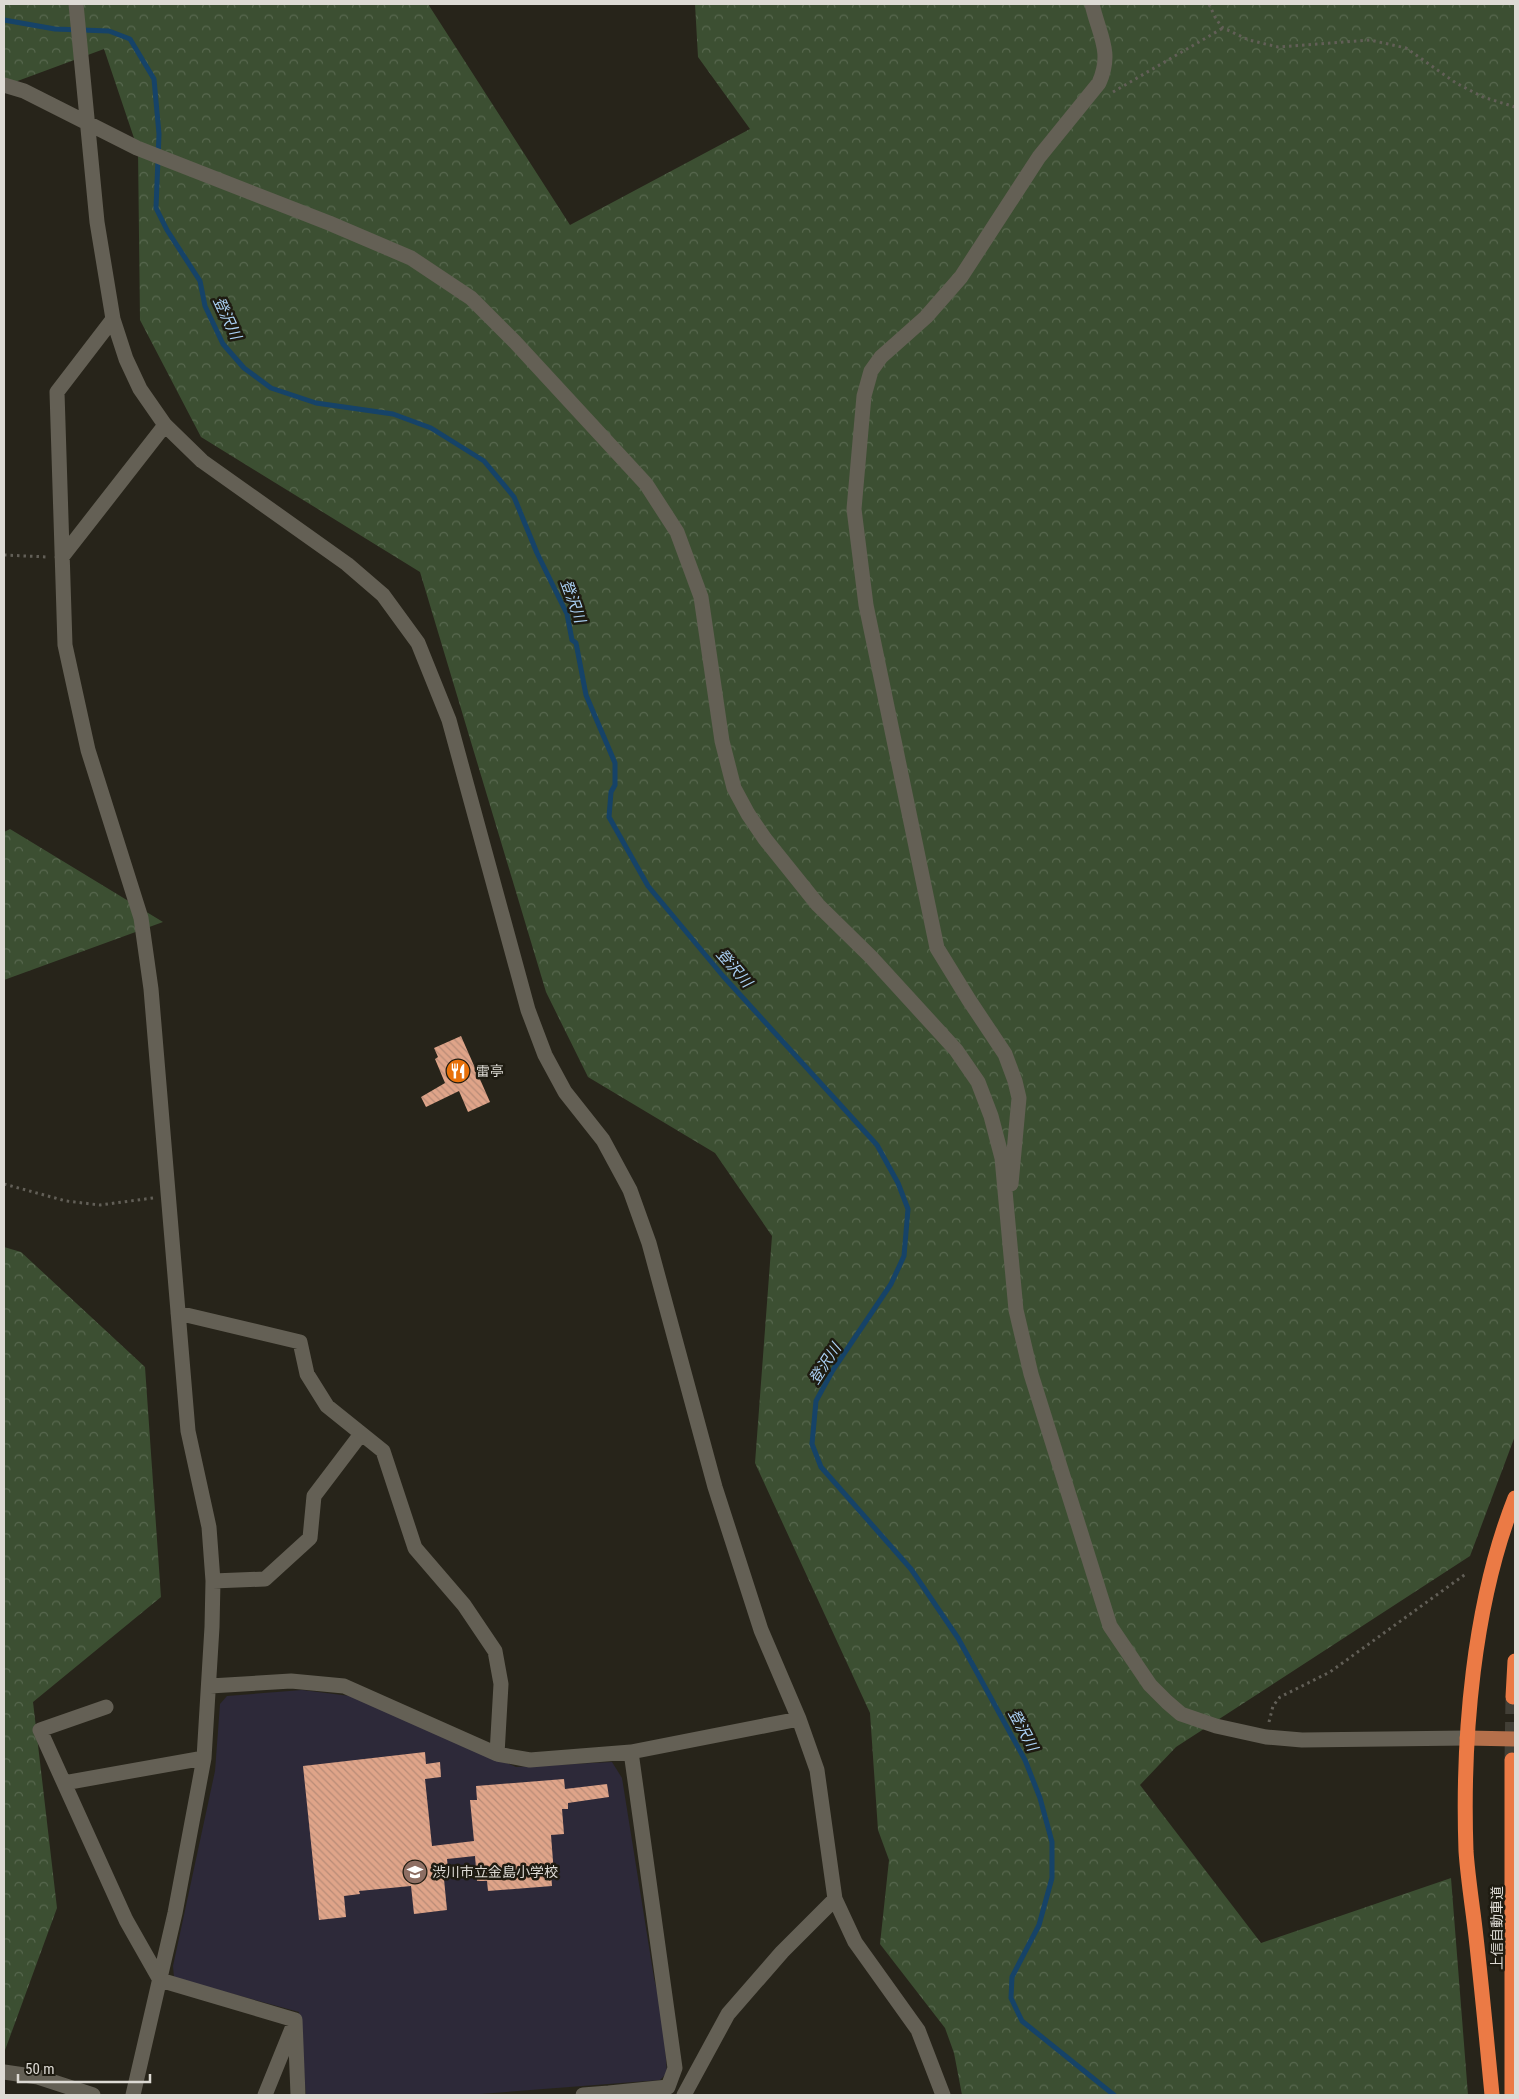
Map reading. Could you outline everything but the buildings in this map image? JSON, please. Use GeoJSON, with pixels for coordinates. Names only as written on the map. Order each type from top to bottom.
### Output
{"type":"FeatureCollection","features":[{"type":"Feature","properties":{"kind":"highway"},"geometry":{"type":"LineString","coordinates":[[1492,2095],[1466,1853],[1467,1738],[1475,1664],[1487,1597],[1494,1565],[1515,1498]]}},
{"type":"Feature","properties":{"kind":"highway"},"geometry":{"type":"LineString","coordinates":[[1513,1697],[1515,1661]]}},
{"type":"Feature","properties":{"kind":"highway","name":"上信自動車道"},"geometry":{"type":"LineString","coordinates":[[1512,1760],[1512,2095]]}},
{"type":"Feature","properties":{"kind":"main road"},"geometry":{"type":"LineString","coordinates":[[1467,1738],[1515,1739]]}},
{"type":"Feature","properties":{"kind":"street"},"geometry":{"type":"LineString","coordinates":[[1007,1213],[1016,1142],[1019,1098],[1005,1054],[937,948],[866,605],[854,509],[864,396],[871,372],[881,357],[926,317],[961,277],[1039,157],[1099,83],[1105,69],[1105,49],[1092,4]]}},
{"type":"Feature","properties":{"kind":"street"},"geometry":{"type":"LineString","coordinates":[[76,5],[97,222],[112,319],[126,359],[140,389],[165,425],[202,460],[354,570],[383,595],[418,643],[449,720],[528,1010],[545,1055],[565,1092],[603,1140],[630,1190],[649,1243],[715,1487],[762,1630],[799,1719],[817,1770],[835,1899],[856,1942],[918,2030],[944,2095]]}},
{"type":"Feature","properties":{"kind":"street"},"geometry":{"type":"LineString","coordinates":[[4,85],[24,91],[88,125],[137,148],[329,223],[411,258],[471,298],[516,342],[646,484],[677,532],[701,597],[722,741],[734,788],[765,839],[818,905],[871,957],[956,1050],[978,1082],[991,1116],[1002,1158],[1016,1310],[1031,1374],[1110,1626],[1150,1685],[1182,1714],[1216,1726],[1266,1737],[1302,1740],[1467,1738]]}},
{"type":"Feature","properties":{"kind":"street"},"geometry":{"type":"LineString","coordinates":[[112,319],[57,392],[65,645],[88,750],[141,918],[151,989],[188,1431],[209,1527],[213,1581],[210,1686],[204,1758],[193,1826],[133,2095]]}},
{"type":"Feature","properties":{"kind":"street"},"geometry":{"type":"LineString","coordinates":[[62,557],[165,425]]}},
{"type":"Feature","properties":{"kind":"street"},"geometry":{"type":"LineString","coordinates":[[178,1314],[300,1342],[307,1374],[327,1406],[383,1450],[415,1548],[464,1605],[495,1651],[501,1684],[497,1754]]}},
{"type":"Feature","properties":{"kind":"street"},"geometry":{"type":"LineString","coordinates":[[213,1581],[265,1579],[310,1538],[314,1496],[361,1434]]}},
{"type":"Feature","properties":{"kind":"street"},"geometry":{"type":"LineString","coordinates":[[210,1686],[291,1681],[344,1686],[497,1754],[530,1760],[631,1752],[799,1719]]}},
{"type":"Feature","properties":{"kind":"street"},"geometry":{"type":"LineString","coordinates":[[106,1707],[40,1730],[126,1920],[160,1980],[295,2020]]}},
{"type":"Feature","properties":{"kind":"street"},"geometry":{"type":"LineString","coordinates":[[583,2095],[668,2087],[676,2068],[631,1752]]}},
{"type":"Feature","properties":{"kind":"street"},"geometry":{"type":"LineString","coordinates":[[64,1783],[204,1758]]}},
{"type":"Feature","properties":{"kind":"street"},"geometry":{"type":"LineString","coordinates":[[684,2095],[728,2014],[782,1952],[835,1899]]}},
{"type":"Feature","properties":{"kind":"street"},"geometry":{"type":"LineString","coordinates":[[262,2094],[295,2020]]}},
{"type":"Feature","properties":{"kind":"street"},"geometry":{"type":"LineString","coordinates":[[295,2020],[298,2095]]}},
{"type":"Feature","properties":{"kind":"street"},"geometry":{"type":"LineString","coordinates":[[4,2072],[38,2077],[93,2095]]}},
{"type":"Feature","properties":{"kind":"path"},"geometry":{"type":"LineString","coordinates":[[1209,4],[1216,19],[1223,28],[1249,40],[1278,47],[1370,40],[1406,48],[1456,83],[1483,97],[1515,107]]}},
{"type":"Feature","properties":{"kind":"path"},"geometry":{"type":"LineString","coordinates":[[1105,96],[1223,28]]}},
{"type":"Feature","properties":{"kind":"path"},"geometry":{"type":"LineString","coordinates":[[4,555],[62,557]]}},
{"type":"Feature","properties":{"kind":"path"},"geometry":{"type":"LineString","coordinates":[[4,1184],[66,1201],[100,1205],[169,1196]]}},
{"type":"Feature","properties":{"kind":"path"},"geometry":{"type":"LineString","coordinates":[[1266,1737],[1272,1706],[1280,1697],[1330,1672],[1467,1573]]}},
{"type":"Feature","properties":{"kind":"shaded area","name":"渋川市立金島小学校"},"geometry":{"type":"Polygon","coordinates":[[[302,1690],[350,1696],[516,1767],[612,1762],[622,1778],[654,1978],[663,2016],[667,2073],[660,2080],[467,2095],[306,2095],[299,2012],[174,1978],[173,1966],[215,1771],[220,1704],[227,1696],[302,1690]]]}},
{"type":"Feature","properties":{"kind":"green space"},"geometry":{"type":"Polygon","coordinates":[[[4,4],[428,4],[570,225],[750,129],[698,57],[695,4],[1515,4],[1515,1436],[1470,1556],[1176,1747],[1140,1785],[1261,1943],[1451,1878],[1468,2095],[962,2095],[954,2053],[945,2028],[880,1944],[889,1860],[878,1830],[870,1713],[755,1463],[772,1236],[715,1153],[588,1077],[546,992],[420,572],[201,437],[140,320],[138,150],[104,49],[4,86],[4,4]]]}},
{"type":"Feature","properties":{"kind":"green space"},"geometry":{"type":"Polygon","coordinates":[[[10,829],[163,922],[4,980],[4,832],[10,829]]]}},
{"type":"Feature","properties":{"kind":"green space"},"geometry":{"type":"Polygon","coordinates":[[[4,1247],[21,1252],[145,1367],[161,1597],[33,1702],[57,1908],[4,2053],[4,1247]]]}},
{"type":"Feature","properties":{"kind":"waterway","name":"登沢川"},"geometry":{"type":"LineString","coordinates":[[4,20],[55,29],[109,31],[130,39],[154,79],[159,134],[156,208],[167,230],[200,281],[205,306],[223,344],[244,368],[271,388],[316,403],[393,414],[431,428],[484,461],[514,497],[537,553],[567,614],[572,640],[576,643],[586,695],[615,763],[615,785],[611,792],[609,817],[648,886],[723,976],[877,1145],[898,1183],[908,1209],[904,1256],[891,1284],[833,1370],[816,1401],[812,1444],[821,1467],[911,1569],[958,1638],[1025,1760],[1040,1798],[1052,1842],[1052,1878],[1039,1925],[1012,1977],[1011,1998],[1022,2021],[1114,2095]]}},
{"type":"Feature","properties":{"kind":"tunnel"},"geometry":{"type":"LineString","coordinates":[[1512,1760],[1513,1697]]}},
{"type":"Feature","properties":{"kind":"place","name":"雷亭"},"geometry":{"type":"Point","coordinates":[458,1071]}},
{"type":"Feature","properties":{"kind":"place","name":"渋川市立金島小学校"},"geometry":{"type":"Point","coordinates":[415,1872]}}]}
